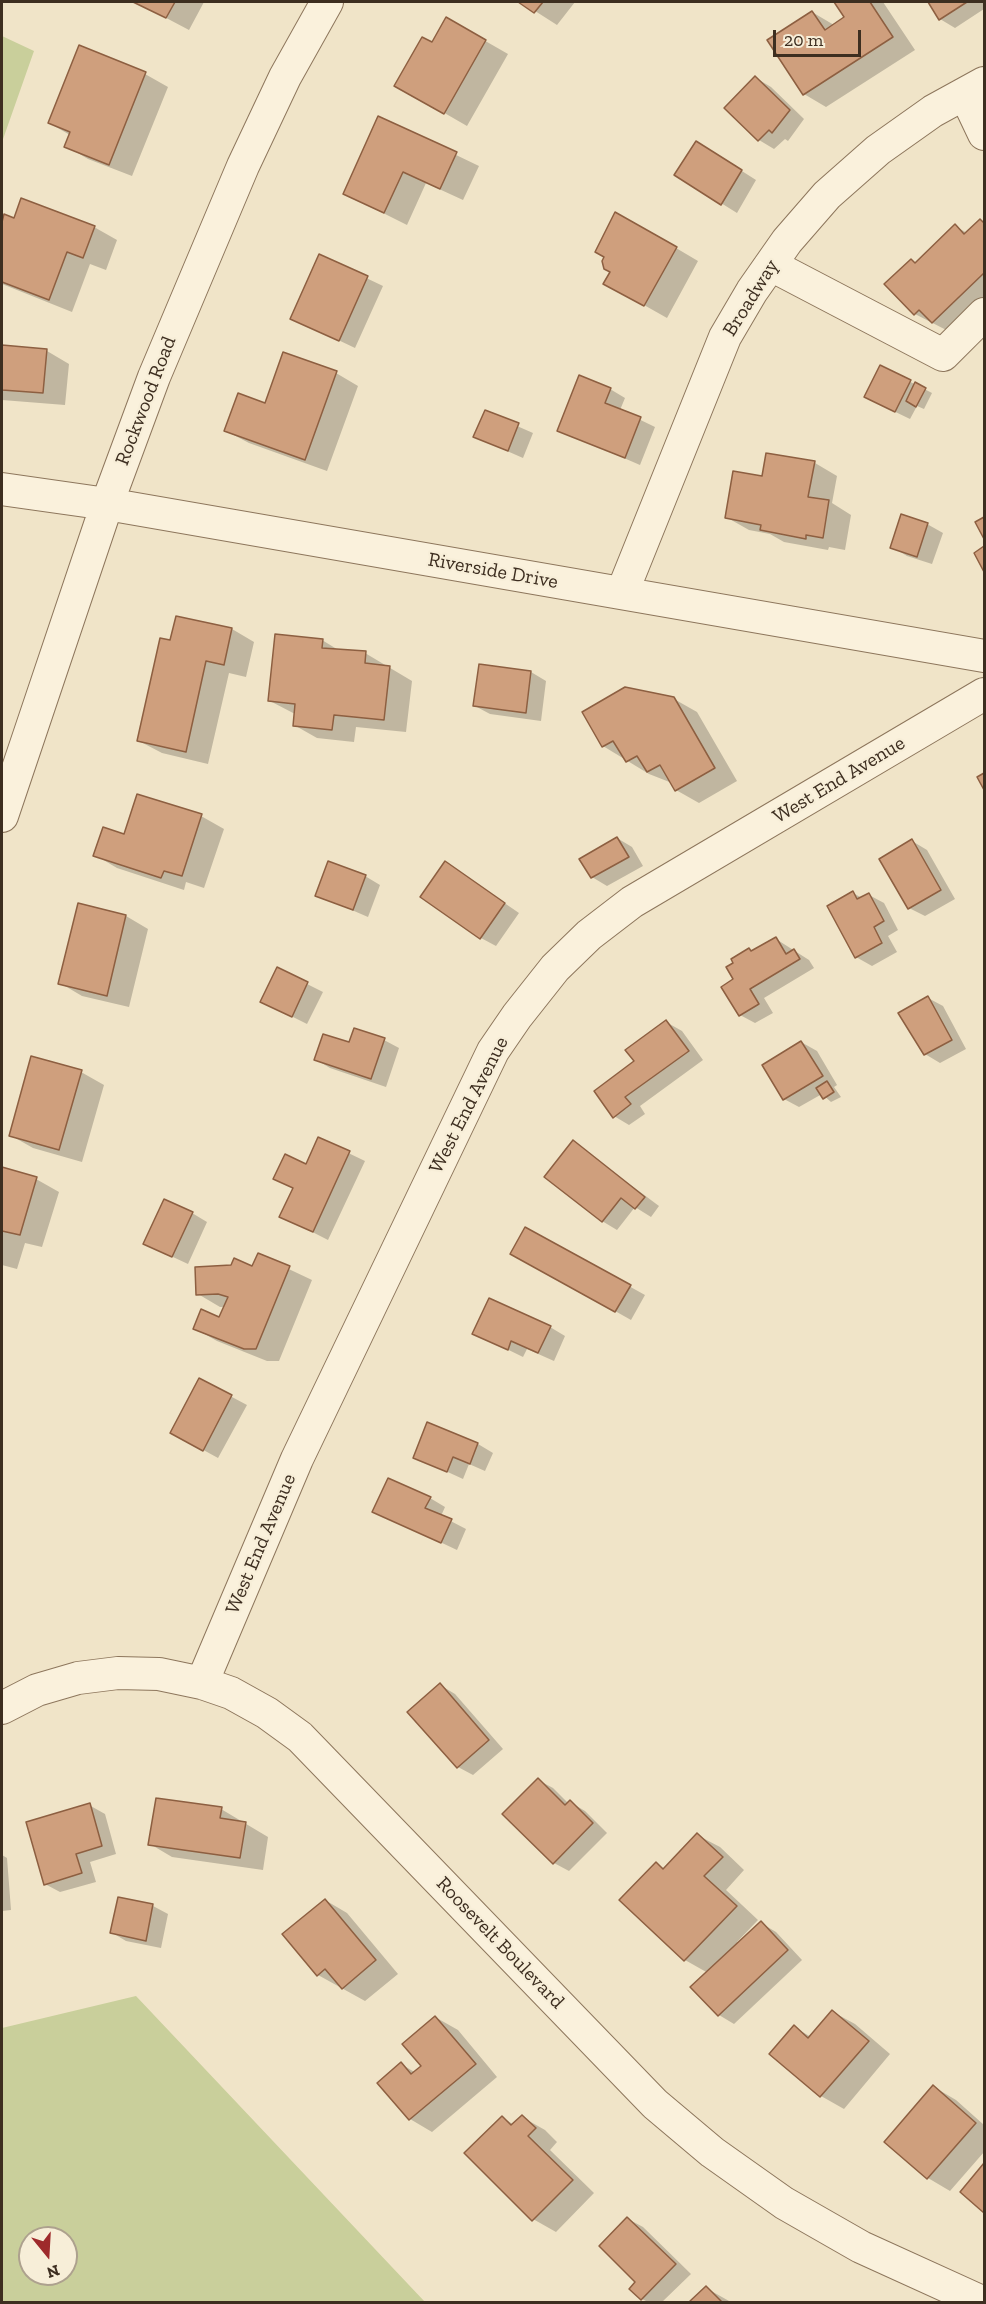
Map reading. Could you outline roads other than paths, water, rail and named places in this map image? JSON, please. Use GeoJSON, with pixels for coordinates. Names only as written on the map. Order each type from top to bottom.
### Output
{"type":"FeatureCollection","features":[{"type":"Feature","properties":{"kind":"street","name":"Rockwood Road"},"geometry":{"type":"LineString","coordinates":[[2,816],[107,504],[154,377],[243,166],[285,77],[327,2]]}},
{"type":"Feature","properties":{"kind":"street"},"geometry":{"type":"LineString","coordinates":[[975,88],[984,134]]}},
{"type":"Feature","properties":{"kind":"street","name":"Broadway"},"geometry":{"type":"LineString","coordinates":[[622,593],[725,337],[787,241],[827,195],[878,150],[933,111],[975,88]]}},
{"type":"Feature","properties":{"kind":"street"},"geometry":{"type":"LineString","coordinates":[[771,265],[943,355],[984,314]]}},
{"type":"Feature","properties":{"kind":"street","name":"Riverside Drive"},"geometry":{"type":"LineString","coordinates":[[2,489],[107,504],[984,656]]}},
{"type":"Feature","properties":{"kind":"street","name":"West End Avenue"},"geometry":{"type":"LineString","coordinates":[[202,1683],[297,1459],[493,1051],[517,1016],[555,968],[589,935],[632,902],[984,694]]}},
{"type":"Feature","properties":{"kind":"street","name":"Roosevelt Boulevard"},"geometry":{"type":"LineString","coordinates":[[2,1708],[37,1689],[78,1678],[118,1673],[159,1674],[202,1683],[231,1694],[267,1713],[300,1737],[656,2104],[712,2152],[784,2203],[861,2247],[982,2302]]}}]}
